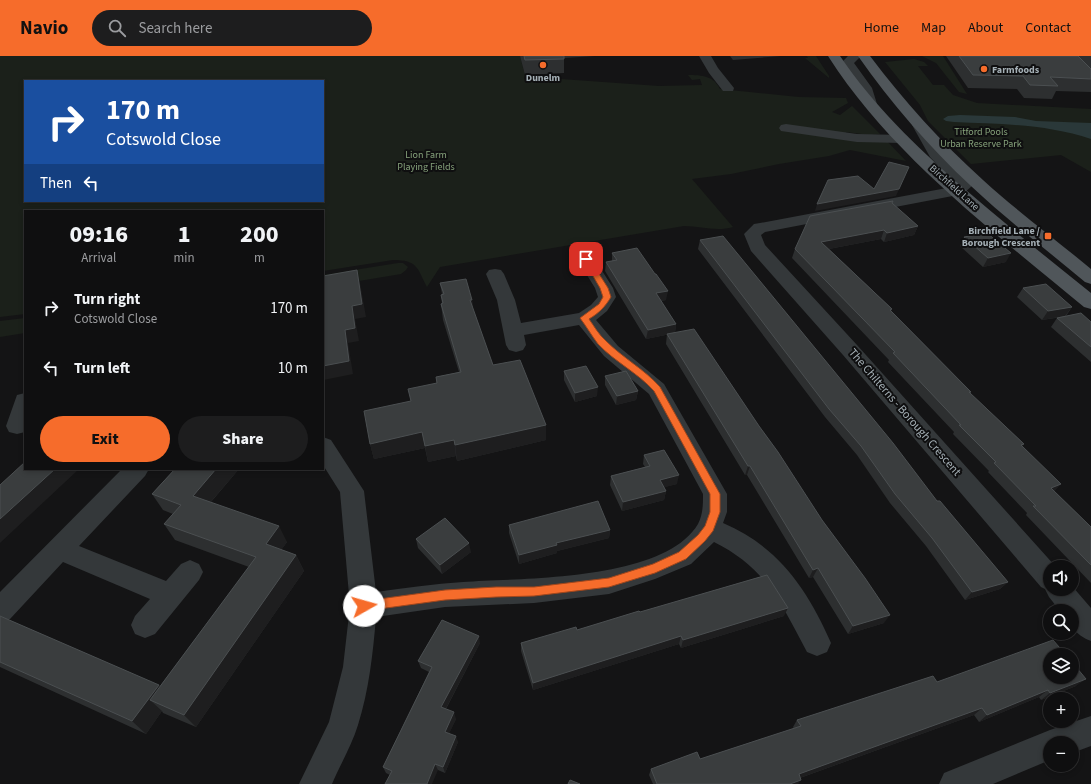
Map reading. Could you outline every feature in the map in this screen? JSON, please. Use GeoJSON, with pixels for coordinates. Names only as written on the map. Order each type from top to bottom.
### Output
{"type":"FeatureCollection","features":[{"type":"Feature","properties":{"kind":"main road","name":"Birchfield Lane"},"geometry":{"type":"LineString","coordinates":[[834,56],[870,104],[902,138],[957,191],[1091,304]]}},
{"type":"Feature","properties":{"kind":"main road","name":"Birchfield Lane"},"geometry":{"type":"LineString","coordinates":[[864,56],[899,103],[977,183],[1091,278]]}},
{"type":"Feature","properties":{"kind":"street"},"geometry":{"type":"LineString","coordinates":[[705,56],[713,70],[728,88]]}},
{"type":"Feature","properties":{"kind":"street"},"geometry":{"type":"LineString","coordinates":[[855,56],[847,63],[866,88],[870,104]]}},
{"type":"Feature","properties":{"kind":"street"},"geometry":{"type":"LineString","coordinates":[[919,125],[935,154],[965,185],[957,191]]}},
{"type":"Feature","properties":{"kind":"street"},"geometry":{"type":"LineString","coordinates":[[786,128],[857,138],[902,138]]}},
{"type":"Feature","properties":{"kind":"street","name":"The Chilterns - Borough Crescent"},"geometry":{"type":"LineString","coordinates":[[957,191],[760,228],[752,234],[757,247],[850,350],[1043,571]]}},
{"type":"Feature","properties":{"kind":"street"},"geometry":{"type":"LineString","coordinates":[[495,274],[506,300],[513,333],[584,318],[594,313],[602,306],[607,297],[605,290],[586,259]]}},
{"type":"Feature","properties":{"kind":"street"},"geometry":{"type":"LineString","coordinates":[[364,606],[445,595],[496,592],[534,592],[609,582],[655,568],[682,556],[702,538],[709,528],[715,512],[715,494],[657,389],[647,378],[601,342],[584,318]]}},
{"type":"Feature","properties":{"kind":"street"},"geometry":{"type":"LineString","coordinates":[[14,427],[24,403]]}},
{"type":"Feature","properties":{"kind":"street"},"geometry":{"type":"LineString","coordinates":[[315,784],[343,726],[357,667],[364,606],[352,491],[324,448]]}},
{"type":"Feature","properties":{"kind":"street"},"geometry":{"type":"LineString","coordinates":[[0,610],[136,470]]}},
{"type":"Feature","properties":{"kind":"street"},"geometry":{"type":"LineString","coordinates":[[709,528],[733,538],[758,556],[782,582],[817,643]]}},
{"type":"Feature","properties":{"kind":"street"},"geometry":{"type":"LineString","coordinates":[[59,549],[171,594]]}},
{"type":"Feature","properties":{"kind":"street"},"geometry":{"type":"LineString","coordinates":[[146,625],[190,572]]}},
{"type":"Feature","properties":{"kind":"street"},"geometry":{"type":"LineString","coordinates":[[1064,596],[1091,628]]}},
{"type":"Feature","properties":{"kind":"street"},"geometry":{"type":"LineString","coordinates":[[1077,736],[1091,731]]}},
{"type":"Feature","properties":{"kind":"street"},"geometry":{"type":"LineString","coordinates":[[955,784],[1043,749]]}},
{"type":"Feature","properties":{"kind":"green space","name":"Lion Farm Playing Fields"},"geometry":{"type":"Polygon","coordinates":[[[0,56],[520,56],[525,75],[524,79],[560,83],[561,79],[659,86],[702,85],[700,79],[692,80],[688,75],[698,75],[711,79],[720,89],[799,97],[846,98],[848,103],[832,112],[840,115],[852,106],[880,134],[870,135],[846,132],[849,139],[886,140],[906,161],[850,150],[829,156],[731,174],[692,179],[733,227],[715,229],[684,226],[440,267],[427,287],[416,266],[401,260],[324,271],[324,210],[24,210],[24,314],[0,317],[0,56]]]}},
{"type":"Feature","properties":{"kind":"green space"},"geometry":{"type":"Polygon","coordinates":[[[807,56],[816,56],[829,78],[805,58],[808,58],[807,56]]]}},
{"type":"Feature","properties":{"kind":"green space"},"geometry":{"type":"Polygon","coordinates":[[[922,56],[943,56],[967,94],[959,92],[936,63],[922,56]]]}},
{"type":"Feature","properties":{"kind":"green space","name":"Titford Pools Urban Reserve Park"},"geometry":{"type":"Polygon","coordinates":[[[914,59],[924,62],[928,66],[918,66],[933,85],[944,85],[953,95],[977,103],[1091,109],[1091,172],[1061,155],[971,164],[928,121],[920,105],[885,62],[914,59]]]}},
{"type":"Feature","properties":{"kind":"green space"},"geometry":{"type":"Polygon","coordinates":[[[398,263],[403,263],[408,267],[401,274],[324,287],[324,275],[398,263]]]}},
{"type":"Feature","properties":{"kind":"green space"},"geometry":{"type":"Polygon","coordinates":[[[24,318],[24,333],[0,337],[0,321],[24,318]]]}},
{"type":"Feature","properties":{"kind":"shaded area"},"geometry":{"type":"Polygon","coordinates":[[[948,116],[1015,117],[1036,121],[1091,123],[1091,139],[1057,130],[1006,124],[954,122],[943,119],[948,116]]]}},
{"type":"Feature","properties":{"kind":"building"},"geometry":{"type":"Polygon","coordinates":[[[524,56],[564,56],[564,59],[525,60],[524,56]]]}},
{"type":"Feature","properties":{"kind":"building"},"geometry":{"type":"Polygon","coordinates":[[[959,56],[1078,56],[1091,69],[1091,79],[1050,77],[1058,86],[1030,85],[1023,76],[973,75],[959,56]]]}},
{"type":"Feature","properties":{"kind":"building"},"geometry":{"type":"Polygon","coordinates":[[[889,162],[909,167],[899,189],[817,204],[828,180],[858,176],[874,189],[889,162]]]}},
{"type":"Feature","properties":{"kind":"building"},"geometry":{"type":"Polygon","coordinates":[[[893,201],[892,203],[918,226],[887,233],[884,230],[821,242],[892,309],[890,310],[971,392],[969,392],[1024,444],[1021,445],[1061,484],[1051,488],[1091,527],[1091,565],[1033,506],[1036,506],[994,463],[996,462],[959,425],[961,425],[893,353],[895,352],[795,249],[810,216],[893,201]]]}},
{"type":"Feature","properties":{"kind":"building"},"geometry":{"type":"Polygon","coordinates":[[[987,233],[1011,253],[988,258],[964,237],[987,233]]]}},
{"type":"Feature","properties":{"kind":"building"},"geometry":{"type":"Polygon","coordinates":[[[723,236],[893,443],[937,501],[940,501],[1008,582],[972,592],[932,538],[895,494],[861,446],[829,409],[700,240],[723,236]]]}},
{"type":"Feature","properties":{"kind":"building"},"geometry":{"type":"Polygon","coordinates":[[[637,248],[668,291],[656,293],[676,324],[648,330],[606,262],[617,260],[612,253],[637,248]]]}},
{"type":"Feature","properties":{"kind":"building"},"geometry":{"type":"Polygon","coordinates":[[[357,270],[362,304],[352,306],[355,328],[345,330],[349,361],[324,366],[324,276],[357,270]]]}},
{"type":"Feature","properties":{"kind":"building"},"geometry":{"type":"Polygon","coordinates":[[[466,279],[472,300],[470,300],[493,365],[520,360],[546,425],[455,445],[454,440],[425,446],[422,432],[370,444],[364,411],[411,401],[408,389],[437,383],[436,377],[461,372],[441,304],[443,303],[441,295],[444,294],[440,283],[466,279]]]}},
{"type":"Feature","properties":{"kind":"building"},"geometry":{"type":"Polygon","coordinates":[[[1046,284],[1072,307],[1048,311],[1023,288],[1046,284]]]}},
{"type":"Feature","properties":{"kind":"building"},"geometry":{"type":"Polygon","coordinates":[[[1081,313],[1091,322],[1091,347],[1057,318],[1081,313]]]}},
{"type":"Feature","properties":{"kind":"building"},"geometry":{"type":"Polygon","coordinates":[[[694,329],[778,452],[822,520],[865,578],[890,615],[853,626],[818,568],[813,570],[667,334],[694,329]]]}},
{"type":"Feature","properties":{"kind":"building"},"geometry":{"type":"Polygon","coordinates":[[[586,366],[598,387],[575,393],[564,371],[586,366]]]}},
{"type":"Feature","properties":{"kind":"building"},"geometry":{"type":"Polygon","coordinates":[[[626,371],[638,391],[617,396],[605,376],[626,371]]]}},
{"type":"Feature","properties":{"kind":"building"},"geometry":{"type":"Polygon","coordinates":[[[664,450],[679,475],[660,480],[666,491],[623,502],[611,476],[650,466],[644,455],[664,450]]]}},
{"type":"Feature","properties":{"kind":"building"},"geometry":{"type":"Polygon","coordinates":[[[24,463],[24,470],[54,470],[0,519],[0,485],[24,463]]]}},
{"type":"Feature","properties":{"kind":"building"},"geometry":{"type":"Polygon","coordinates":[[[174,470],[215,470],[193,496],[279,526],[266,544],[296,555],[184,715],[150,700],[256,557],[164,524],[181,505],[152,494],[174,470]]]}},
{"type":"Feature","properties":{"kind":"building"},"geometry":{"type":"Polygon","coordinates":[[[598,501],[610,530],[556,543],[557,545],[519,555],[509,525],[598,501]]]}},
{"type":"Feature","properties":{"kind":"building"},"geometry":{"type":"Polygon","coordinates":[[[445,518],[469,543],[440,565],[416,539],[445,518]]]}},
{"type":"Feature","properties":{"kind":"building"},"geometry":{"type":"Polygon","coordinates":[[[767,575],[788,608],[683,640],[681,636],[533,683],[521,643],[576,627],[577,630],[767,575]]]}},
{"type":"Feature","properties":{"kind":"building"},"geometry":{"type":"Polygon","coordinates":[[[0,616],[159,685],[132,721],[0,662],[0,616]]]}},
{"type":"Feature","properties":{"kind":"building"},"geometry":{"type":"Polygon","coordinates":[[[442,620],[479,636],[441,707],[454,712],[445,732],[456,736],[443,767],[435,764],[427,784],[385,784],[392,771],[383,767],[432,667],[418,661],[442,620]]]}},
{"type":"Feature","properties":{"kind":"building"},"geometry":{"type":"Polygon","coordinates":[[[1053,640],[1060,648],[1043,648],[1043,684],[1073,684],[1053,692],[1049,692],[1048,690],[987,715],[982,708],[799,774],[801,780],[790,784],[657,784],[651,769],[697,752],[700,759],[801,726],[797,720],[933,676],[937,682],[1053,640]]]}},
{"type":"Feature","properties":{"kind":"building"},"geometry":{"type":"Polygon","coordinates":[[[1079,670],[1086,679],[1079,682],[1079,670]]]}},
{"type":"Feature","properties":{"kind":"building"},"geometry":{"type":"Polygon","coordinates":[[[570,780],[580,784],[568,784],[570,780]]]}},
{"type":"Feature","properties":{"kind":"place","name":"Dunelm"},"geometry":{"type":"Point","coordinates":[543,65]}},
{"type":"Feature","properties":{"kind":"place","name":"Farmfoods"},"geometry":{"type":"Point","coordinates":[984,69]}},
{"type":"Feature","properties":{"kind":"place","name":"Birchfield Lane / Borough Crescent"},"geometry":{"type":"Point","coordinates":[1048,236]}},
{"type":"Feature","properties":{"kind":"route"},"geometry":{"type":"LineString","coordinates":[[364,606],[445,595],[496,592],[534,592],[609,582],[655,568],[682,556],[702,538],[709,528],[715,512],[715,494],[657,389],[647,378],[601,342],[584,318],[594,313],[602,306],[607,297],[604,288],[586,259]]}}]}
